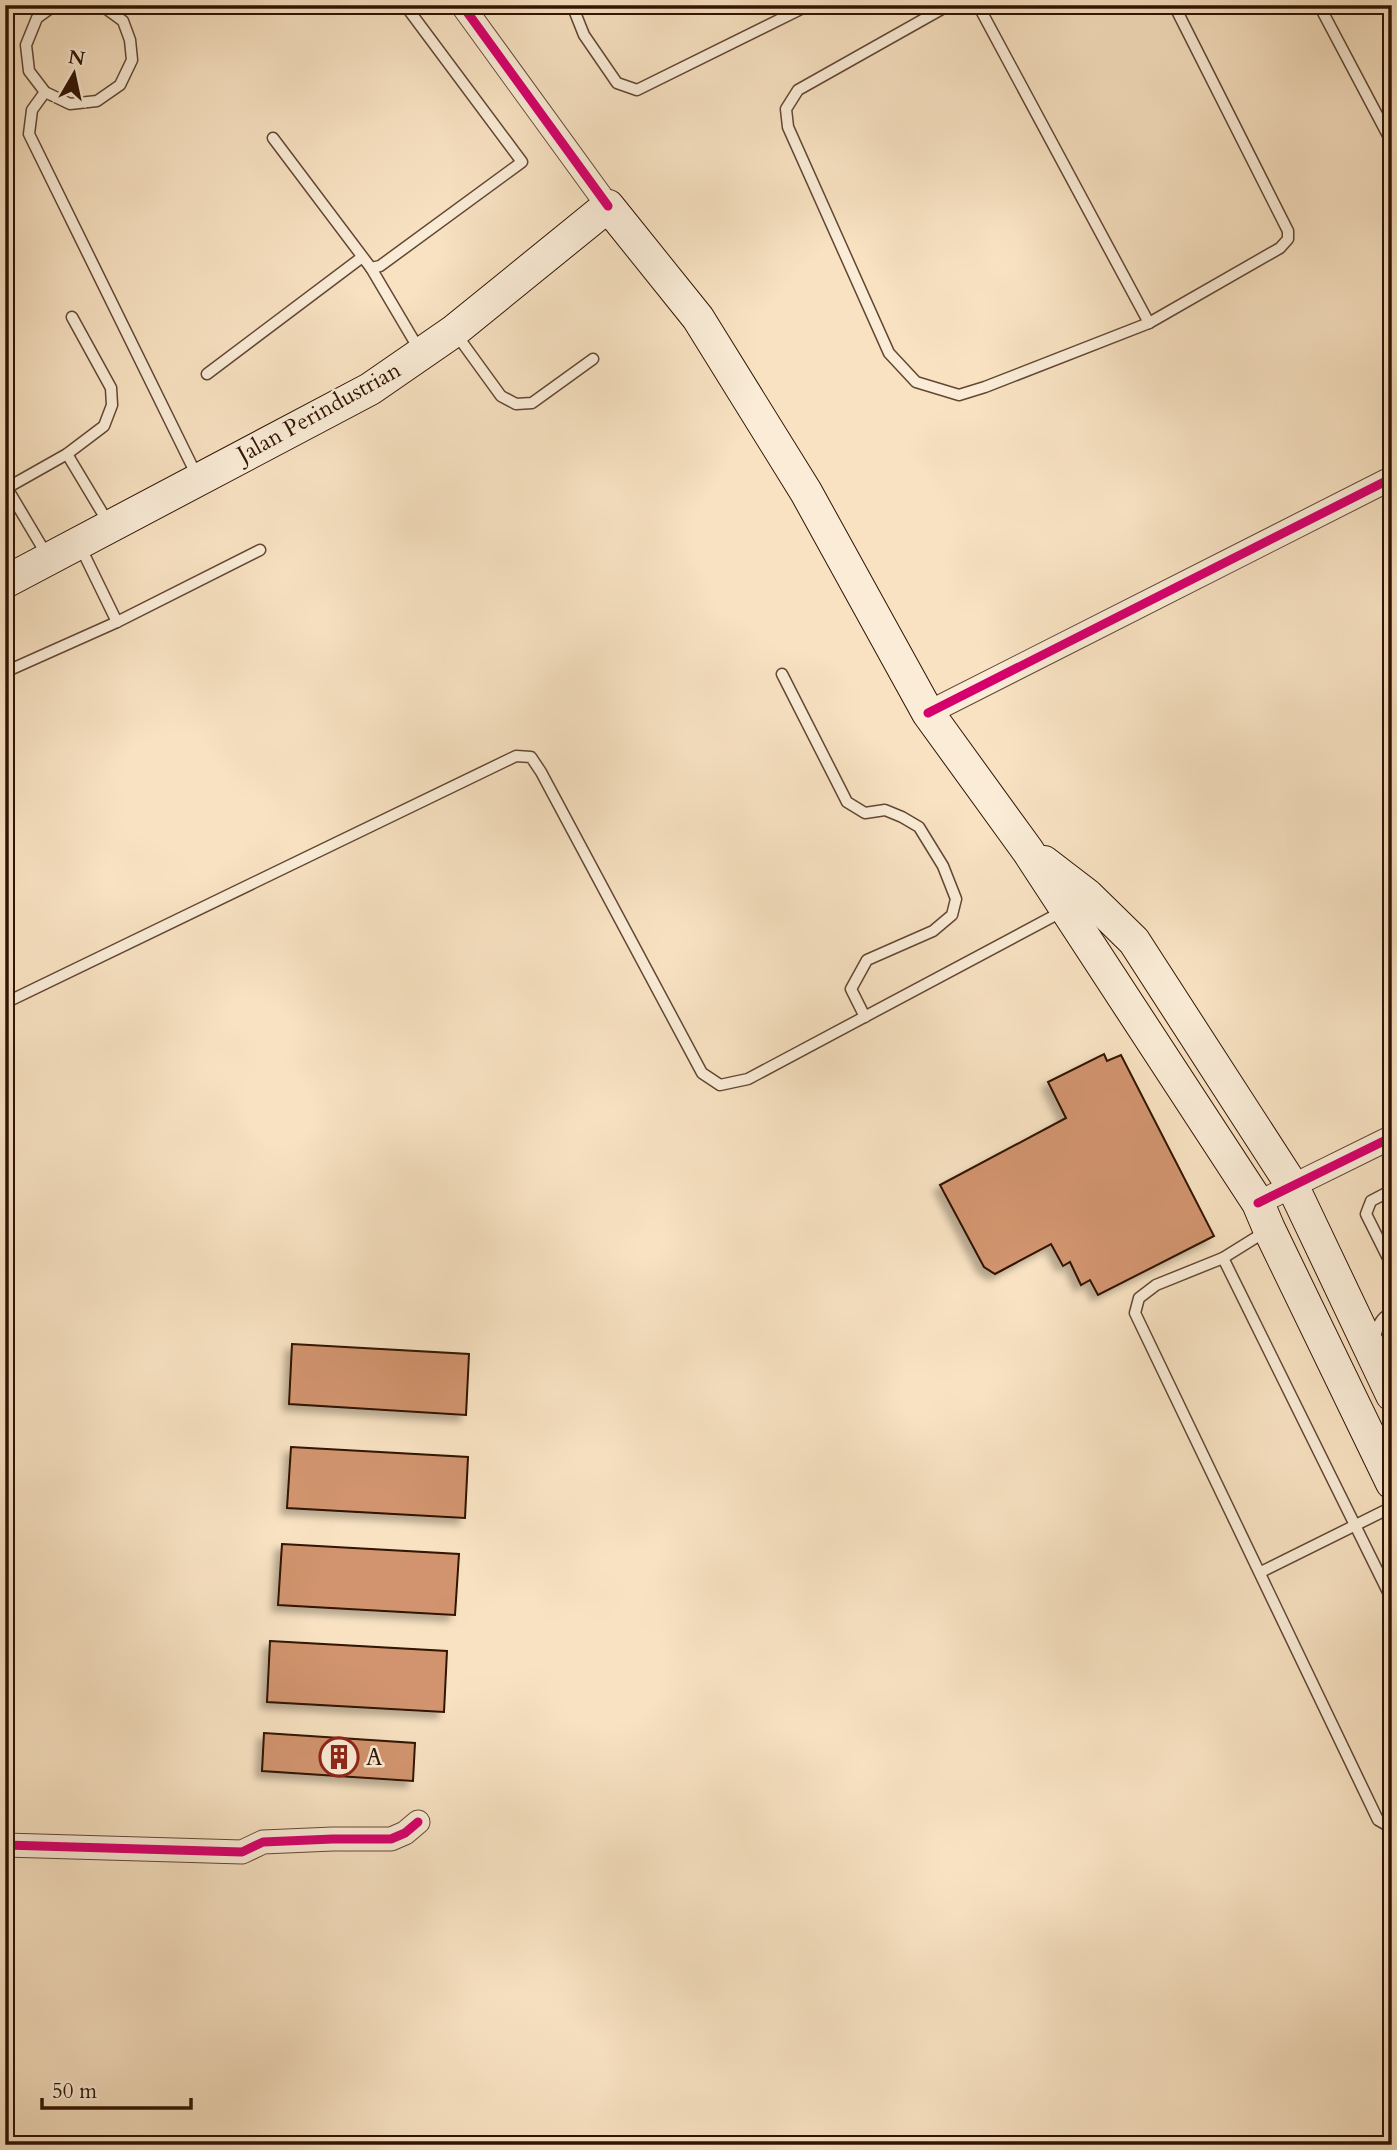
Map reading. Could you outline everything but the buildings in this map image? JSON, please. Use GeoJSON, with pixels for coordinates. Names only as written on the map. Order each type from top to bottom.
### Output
{"type":"FeatureCollection","features":[{"type":"Feature","properties":{"kind":"main road","name":"Jalan Perindustrian"},"geometry":{"type":"LineString","coordinates":[[5,582],[370,389],[454,331],[608,206]]}},
{"type":"Feature","properties":{"kind":"main road"},"geometry":{"type":"LineString","coordinates":[[608,206],[698,317],[806,492],[928,713],[1028,851],[1076,903],[1264,1216],[1392,1483]]}},
{"type":"Feature","properties":{"kind":"main road"},"geometry":{"type":"LineString","coordinates":[[1076,903],[1134,941],[1293,1187],[1392,1395]]}},
{"type":"Feature","properties":{"kind":"street"},"geometry":{"type":"LineString","coordinates":[[462,5],[608,206]]}},
{"type":"Feature","properties":{"kind":"street"},"geometry":{"type":"LineString","coordinates":[[928,713],[1392,478]]}},
{"type":"Feature","properties":{"kind":"street"},"geometry":{"type":"LineString","coordinates":[[1264,1216],[1293,1187],[1392,1137]]}},
{"type":"Feature","properties":{"kind":"street"},"geometry":{"type":"LineString","coordinates":[[5,1845],[242,1852],[263,1842],[391,1839],[405,1833],[418,1822]]}},
{"type":"Feature","properties":{"kind":"lane"},"geometry":{"type":"LineString","coordinates":[[55,5],[37,18],[26,45],[29,71],[45,92],[70,104],[97,101],[120,85],[132,60],[130,40],[123,21],[101,5]]}},
{"type":"Feature","properties":{"kind":"lane"},"geometry":{"type":"LineString","coordinates":[[371,268],[380,267],[522,162],[405,5]]}},
{"type":"Feature","properties":{"kind":"lane"},"geometry":{"type":"LineString","coordinates":[[572,5],[584,35],[617,83],[637,90],[809,5]]}},
{"type":"Feature","properties":{"kind":"lane"},"geometry":{"type":"LineString","coordinates":[[949,5],[798,90],[786,109],[788,127],[889,354],[916,382],[959,395],[1149,324],[1280,248],[1288,239],[1288,231],[1174,5]]}},
{"type":"Feature","properties":{"kind":"lane"},"geometry":{"type":"LineString","coordinates":[[978,5],[1149,324]]}},
{"type":"Feature","properties":{"kind":"lane"},"geometry":{"type":"LineString","coordinates":[[1319,5],[1392,143]]}},
{"type":"Feature","properties":{"kind":"lane"},"geometry":{"type":"LineString","coordinates":[[45,92],[32,110],[29,134],[198,478]]}},
{"type":"Feature","properties":{"kind":"lane"},"geometry":{"type":"LineString","coordinates":[[273,138],[371,268],[422,353]]}},
{"type":"Feature","properties":{"kind":"lane"},"geometry":{"type":"LineString","coordinates":[[207,374],[361,258]]}},
{"type":"Feature","properties":{"kind":"lane"},"geometry":{"type":"LineString","coordinates":[[49,559],[6,488],[67,454],[104,426],[112,405],[111,388],[72,317]]}},
{"type":"Feature","properties":{"kind":"lane"},"geometry":{"type":"LineString","coordinates":[[454,331],[502,396],[516,404],[532,402],[593,359]]}},
{"type":"Feature","properties":{"kind":"lane"},"geometry":{"type":"LineString","coordinates":[[67,454],[111,527]]}},
{"type":"Feature","properties":{"kind":"lane"},"geometry":{"type":"LineString","coordinates":[[79,543],[117,622]]}},
{"type":"Feature","properties":{"kind":"lane"},"geometry":{"type":"LineString","coordinates":[[5,672],[117,622],[260,550]]}},
{"type":"Feature","properties":{"kind":"lane"},"geometry":{"type":"LineString","coordinates":[[782,674],[847,802],[865,813],[885,810],[919,827],[943,866],[956,899],[952,915],[933,932],[867,960],[851,989],[865,1017]]}},
{"type":"Feature","properties":{"kind":"lane"},"geometry":{"type":"LineString","coordinates":[[5,1003],[516,756],[531,757],[541,772],[702,1073],[720,1085],[748,1079],[1076,903]]}},
{"type":"Feature","properties":{"kind":"lane"},"geometry":{"type":"LineString","coordinates":[[1392,1190],[1371,1200],[1366,1214],[1392,1266]]}},
{"type":"Feature","properties":{"kind":"lane"},"geometry":{"type":"LineString","coordinates":[[1264,1216],[1223,1258],[1156,1285],[1139,1298],[1135,1313],[1378,1820],[1392,1824]]}},
{"type":"Feature","properties":{"kind":"lane"},"geometry":{"type":"LineString","coordinates":[[1223,1258],[1392,1600]]}},
{"type":"Feature","properties":{"kind":"lane"},"geometry":{"type":"LineString","coordinates":[[1375,1359],[1377,1330],[1381,1318],[1392,1312]]}},
{"type":"Feature","properties":{"kind":"lane"},"geometry":{"type":"LineString","coordinates":[[1261,1572],[1392,1507]]}},
{"type":"Feature","properties":{"kind":"cycle path"},"geometry":{"type":"LineString","coordinates":[[462,5],[608,206]]}},
{"type":"Feature","properties":{"kind":"cycle path"},"geometry":{"type":"LineString","coordinates":[[928,713],[1392,478]]}},
{"type":"Feature","properties":{"kind":"cycle path"},"geometry":{"type":"LineString","coordinates":[[1258,1203],[1392,1137]]}},
{"type":"Feature","properties":{"kind":"cycle path"},"geometry":{"type":"LineString","coordinates":[[5,1845],[242,1852],[263,1842],[391,1839],[405,1833],[418,1822]]}},
{"type":"Feature","properties":{"kind":"place","name":"A"},"geometry":{"type":"Point","coordinates":[339,1757]}}]}
